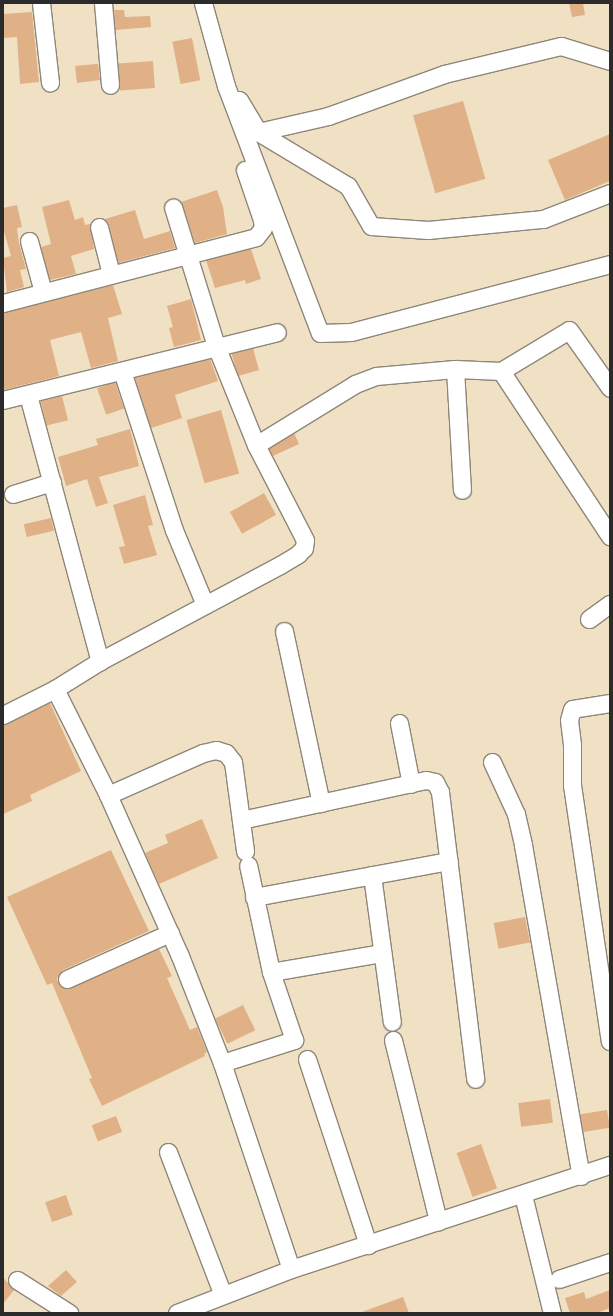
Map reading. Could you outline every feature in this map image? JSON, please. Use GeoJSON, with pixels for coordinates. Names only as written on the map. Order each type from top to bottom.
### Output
{"type":"FeatureCollection","features":[{"type":"Feature","properties":{"kind":"street"},"geometry":{"type":"LineString","coordinates":[[40,3],[50,82]]}},
{"type":"Feature","properties":{"kind":"street"},"geometry":{"type":"LineString","coordinates":[[103,3],[110,85]]}},
{"type":"Feature","properties":{"kind":"street"},"geometry":{"type":"LineString","coordinates":[[203,3],[223,77],[320,333],[351,332],[610,264]]}},
{"type":"Feature","properties":{"kind":"street"},"geometry":{"type":"LineString","coordinates":[[258,132],[328,116],[444,74],[561,46],[610,61]]}},
{"type":"Feature","properties":{"kind":"street"},"geometry":{"type":"LineString","coordinates":[[223,77],[230,84],[258,132],[348,186],[371,226],[428,230],[543,219],[610,193]]}},
{"type":"Feature","properties":{"kind":"street"},"geometry":{"type":"LineString","coordinates":[[3,303],[187,253],[256,237],[263,228],[262,220],[218,92],[223,77]]}},
{"type":"Feature","properties":{"kind":"street"},"geometry":{"type":"LineString","coordinates":[[3,715],[55,690],[100,661],[280,565],[304,548],[305,540],[256,445],[216,346],[173,207]]}},
{"type":"Feature","properties":{"kind":"street"},"geometry":{"type":"LineString","coordinates":[[99,227],[111,274]]}},
{"type":"Feature","properties":{"kind":"street"},"geometry":{"type":"LineString","coordinates":[[29,241],[43,292]]}},
{"type":"Feature","properties":{"kind":"street"},"geometry":{"type":"LineString","coordinates":[[256,445],[355,384],[376,376],[455,369],[500,371],[568,330],[610,388]]}},
{"type":"Feature","properties":{"kind":"street"},"geometry":{"type":"LineString","coordinates":[[3,400],[276,332]]}},
{"type":"Feature","properties":{"kind":"street"},"geometry":{"type":"LineString","coordinates":[[455,369],[462,490]]}},
{"type":"Feature","properties":{"kind":"street"},"geometry":{"type":"LineString","coordinates":[[122,371],[174,530],[205,605]]}},
{"type":"Feature","properties":{"kind":"street"},"geometry":{"type":"LineString","coordinates":[[500,371],[610,536]]}},
{"type":"Feature","properties":{"kind":"street"},"geometry":{"type":"LineString","coordinates":[[28,395],[100,661]]}},
{"type":"Feature","properties":{"kind":"street"},"geometry":{"type":"LineString","coordinates":[[13,494],[52,482]]}},
{"type":"Feature","properties":{"kind":"street"},"geometry":{"type":"LineString","coordinates":[[589,619],[610,604]]}},
{"type":"Feature","properties":{"kind":"street"},"geometry":{"type":"LineString","coordinates":[[284,631],[321,803]]}},
{"type":"Feature","properties":{"kind":"street"},"geometry":{"type":"LineString","coordinates":[[55,690],[108,795],[170,933],[222,1063],[291,1269]]}},
{"type":"Feature","properties":{"kind":"street"},"geometry":{"type":"LineString","coordinates":[[610,703],[572,709],[568,720],[572,744],[572,785],[610,1041]]}},
{"type":"Feature","properties":{"kind":"street"},"geometry":{"type":"LineString","coordinates":[[399,724],[411,784]]}},
{"type":"Feature","properties":{"kind":"street"},"geometry":{"type":"LineString","coordinates":[[108,795],[203,753],[216,750],[226,753],[234,762],[241,820],[254,897],[271,972],[294,1040],[222,1063]]}},
{"type":"Feature","properties":{"kind":"street"},"geometry":{"type":"LineString","coordinates":[[492,762],[516,814],[523,845],[581,1176]]}},
{"type":"Feature","properties":{"kind":"street"},"geometry":{"type":"LineString","coordinates":[[241,820],[432,780],[438,785],[449,861],[475,1079]]}},
{"type":"Feature","properties":{"kind":"street"},"geometry":{"type":"LineString","coordinates":[[254,897],[449,861]]}},
{"type":"Feature","properties":{"kind":"street"},"geometry":{"type":"LineString","coordinates":[[372,875],[392,1022]]}},
{"type":"Feature","properties":{"kind":"street"},"geometry":{"type":"LineString","coordinates":[[67,979],[170,933]]}},
{"type":"Feature","properties":{"kind":"street"},"geometry":{"type":"LineString","coordinates":[[271,972],[382,953]]}},
{"type":"Feature","properties":{"kind":"street"},"geometry":{"type":"LineString","coordinates":[[393,1040],[438,1221]]}},
{"type":"Feature","properties":{"kind":"street"},"geometry":{"type":"LineString","coordinates":[[307,1059],[368,1245]]}},
{"type":"Feature","properties":{"kind":"street"},"geometry":{"type":"LineString","coordinates":[[168,1152],[223,1295]]}},
{"type":"Feature","properties":{"kind":"street"},"geometry":{"type":"LineString","coordinates":[[177,1313],[291,1269],[523,1195],[610,1165]]}},
{"type":"Feature","properties":{"kind":"street"},"geometry":{"type":"LineString","coordinates":[[523,1195],[552,1313]]}},
{"type":"Feature","properties":{"kind":"street"},"geometry":{"type":"LineString","coordinates":[[559,1279],[610,1262]]}},
{"type":"Feature","properties":{"kind":"street"},"geometry":{"type":"LineString","coordinates":[[18,1280],[69,1313]]}},
{"type":"Feature","properties":{"kind":"building"},"geometry":{"type":"Polygon","coordinates":[[[569,3],[583,3],[585,15],[572,17],[569,3]]]}},
{"type":"Feature","properties":{"kind":"building"},"geometry":{"type":"Polygon","coordinates":[[[114,10],[124,10],[125,17],[150,16],[151,27],[115,30],[114,10]]]}},
{"type":"Feature","properties":{"kind":"building"},"geometry":{"type":"Polygon","coordinates":[[[32,12],[39,82],[20,84],[17,37],[3,38],[3,14],[32,12]]]}},
{"type":"Feature","properties":{"kind":"building"},"geometry":{"type":"Polygon","coordinates":[[[192,38],[200,80],[181,84],[172,42],[192,38]]]}},
{"type":"Feature","properties":{"kind":"building"},"geometry":{"type":"Polygon","coordinates":[[[153,61],[155,88],[120,90],[118,63],[153,61]]]}},
{"type":"Feature","properties":{"kind":"building"},"geometry":{"type":"Polygon","coordinates":[[[98,64],[100,80],[77,83],[75,66],[98,64]]]}},
{"type":"Feature","properties":{"kind":"building"},"geometry":{"type":"Polygon","coordinates":[[[463,101],[485,179],[435,193],[413,115],[463,101]]]}},
{"type":"Feature","properties":{"kind":"building"},"geometry":{"type":"Polygon","coordinates":[[[610,134],[610,181],[565,200],[548,160],[610,134]]]}},
{"type":"Feature","properties":{"kind":"building"},"geometry":{"type":"Polygon","coordinates":[[[217,190],[223,207],[227,234],[195,243],[181,202],[217,190]]]}},
{"type":"Feature","properties":{"kind":"building"},"geometry":{"type":"Polygon","coordinates":[[[69,200],[75,220],[83,217],[85,225],[90,224],[94,249],[71,256],[76,274],[50,280],[41,247],[51,244],[42,207],[69,200]]]}},
{"type":"Feature","properties":{"kind":"building"},"geometry":{"type":"Polygon","coordinates":[[[17,205],[22,227],[17,228],[19,243],[26,269],[20,270],[24,287],[7,292],[3,258],[11,256],[3,228],[3,208],[17,205]]]}},
{"type":"Feature","properties":{"kind":"building"},"geometry":{"type":"Polygon","coordinates":[[[135,210],[144,239],[170,231],[175,248],[118,263],[109,225],[105,219],[135,210]]]}},
{"type":"Feature","properties":{"kind":"building"},"geometry":{"type":"Polygon","coordinates":[[[251,249],[261,279],[246,284],[245,280],[215,288],[206,260],[251,249]]]}},
{"type":"Feature","properties":{"kind":"building"},"geometry":{"type":"Polygon","coordinates":[[[113,285],[122,314],[108,318],[118,361],[91,368],[81,332],[50,340],[59,376],[3,390],[3,313],[113,285]]]}},
{"type":"Feature","properties":{"kind":"building"},"geometry":{"type":"Polygon","coordinates":[[[191,299],[201,340],[174,347],[169,328],[173,327],[167,306],[191,299]]]}},
{"type":"Feature","properties":{"kind":"building"},"geometry":{"type":"Polygon","coordinates":[[[253,348],[259,370],[238,376],[232,354],[253,348]]]}},
{"type":"Feature","properties":{"kind":"building"},"geometry":{"type":"Polygon","coordinates":[[[210,359],[218,381],[175,395],[182,418],[151,428],[135,378],[210,359]]]}},
{"type":"Feature","properties":{"kind":"building"},"geometry":{"type":"Polygon","coordinates":[[[115,382],[124,408],[106,415],[97,388],[115,382]]]}},
{"type":"Feature","properties":{"kind":"building"},"geometry":{"type":"Polygon","coordinates":[[[62,396],[68,420],[47,426],[41,401],[62,396]]]}},
{"type":"Feature","properties":{"kind":"building"},"geometry":{"type":"Polygon","coordinates":[[[221,410],[239,473],[205,483],[186,420],[221,410]]]}},
{"type":"Feature","properties":{"kind":"building"},"geometry":{"type":"Polygon","coordinates":[[[130,429],[139,466],[99,477],[108,503],[96,507],[87,479],[66,486],[58,457],[98,445],[96,439],[130,429]]]}},
{"type":"Feature","properties":{"kind":"building"},"geometry":{"type":"Polygon","coordinates":[[[294,433],[299,444],[273,456],[269,449],[294,433]]]}},
{"type":"Feature","properties":{"kind":"building"},"geometry":{"type":"Polygon","coordinates":[[[264,493],[276,515],[242,534],[230,512],[264,493]]]}},
{"type":"Feature","properties":{"kind":"building"},"geometry":{"type":"Polygon","coordinates":[[[145,495],[153,525],[148,526],[157,555],[124,564],[119,547],[125,546],[113,505],[145,495]]]}},
{"type":"Feature","properties":{"kind":"building"},"geometry":{"type":"Polygon","coordinates":[[[51,518],[54,531],[27,537],[24,524],[51,518]]]}},
{"type":"Feature","properties":{"kind":"building"},"geometry":{"type":"Polygon","coordinates":[[[50,703],[81,771],[30,795],[32,801],[3,814],[3,725],[50,703]]]}},
{"type":"Feature","properties":{"kind":"building"},"geometry":{"type":"Polygon","coordinates":[[[202,819],[218,858],[159,884],[145,853],[168,843],[165,835],[202,819]]]}},
{"type":"Feature","properties":{"kind":"building"},"geometry":{"type":"Polygon","coordinates":[[[111,850],[149,931],[63,970],[57,978],[58,983],[66,989],[71,988],[159,949],[172,976],[167,978],[190,1030],[197,1027],[207,1052],[204,1054],[205,1056],[102,1106],[89,1079],[92,1078],[52,983],[47,985],[7,897],[111,850]]]}},
{"type":"Feature","properties":{"kind":"building"},"geometry":{"type":"Polygon","coordinates":[[[525,917],[530,943],[499,949],[494,923],[525,917]]]}},
{"type":"Feature","properties":{"kind":"building"},"geometry":{"type":"Polygon","coordinates":[[[243,1005],[255,1030],[227,1044],[215,1019],[243,1005]]]}},
{"type":"Feature","properties":{"kind":"building"},"geometry":{"type":"Polygon","coordinates":[[[550,1099],[553,1123],[521,1127],[518,1103],[550,1099]]]}},
{"type":"Feature","properties":{"kind":"building"},"geometry":{"type":"Polygon","coordinates":[[[607,1110],[610,1128],[583,1132],[580,1114],[607,1110]]]}},
{"type":"Feature","properties":{"kind":"building"},"geometry":{"type":"Polygon","coordinates":[[[116,1116],[122,1132],[98,1141],[92,1125],[116,1116]]]}},
{"type":"Feature","properties":{"kind":"building"},"geometry":{"type":"Polygon","coordinates":[[[481,1144],[497,1188],[473,1197],[457,1153],[481,1144]]]}},
{"type":"Feature","properties":{"kind":"building"},"geometry":{"type":"Polygon","coordinates":[[[66,1195],[73,1215],[52,1222],[45,1202],[66,1195]]]}},
{"type":"Feature","properties":{"kind":"building"},"geometry":{"type":"Polygon","coordinates":[[[66,1270],[77,1282],[61,1296],[48,1286],[66,1270]]]}},
{"type":"Feature","properties":{"kind":"building"},"geometry":{"type":"Polygon","coordinates":[[[3,1277],[14,1290],[3,1304],[3,1277]]]}},
{"type":"Feature","properties":{"kind":"building"},"geometry":{"type":"Polygon","coordinates":[[[610,1290],[610,1308],[597,1313],[570,1313],[565,1298],[584,1292],[586,1299],[610,1290]]]}},
{"type":"Feature","properties":{"kind":"building"},"geometry":{"type":"Polygon","coordinates":[[[403,1297],[409,1313],[362,1312],[403,1297]]]}}]}
